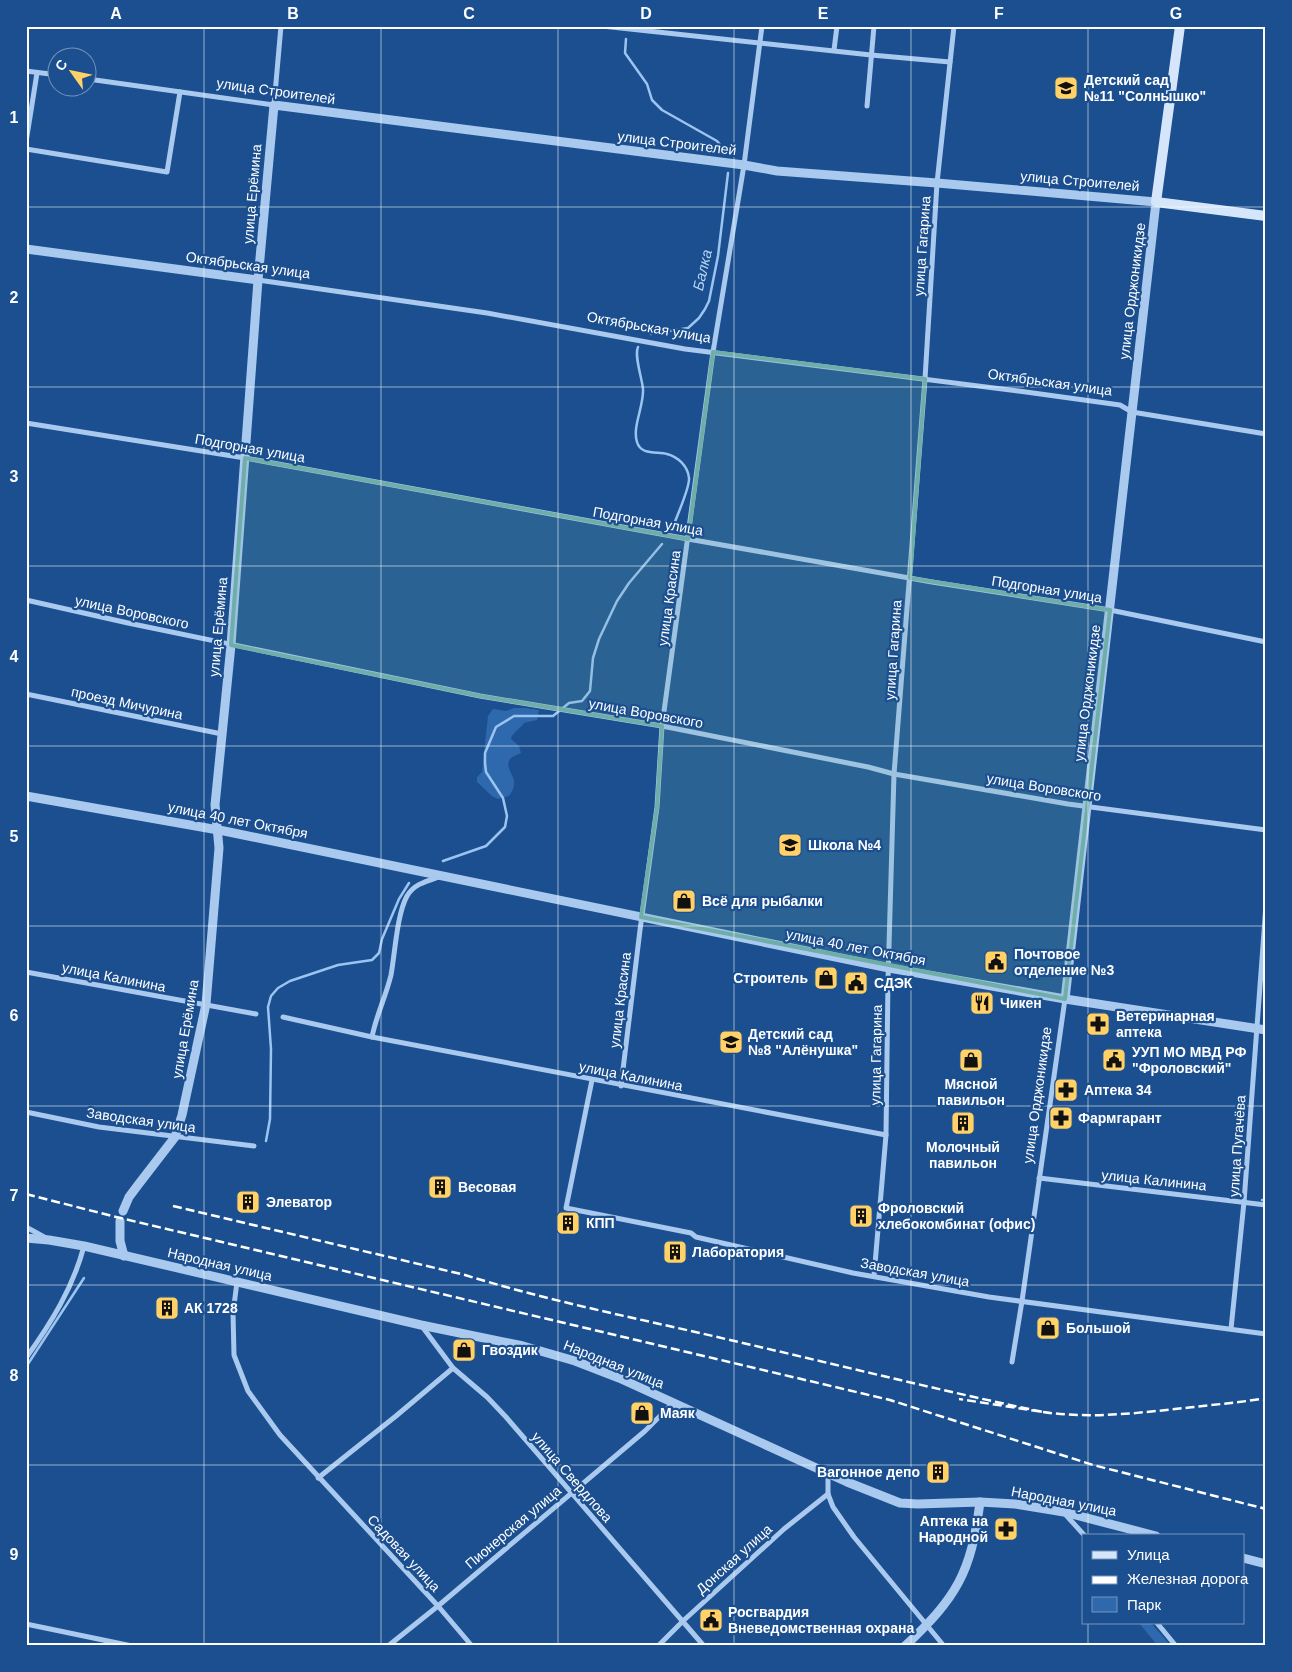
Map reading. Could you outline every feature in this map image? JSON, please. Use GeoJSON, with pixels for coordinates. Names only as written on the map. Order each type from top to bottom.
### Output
{"type":"FeatureCollection","features":[{"type":"Feature","properties":{"kind":"main road","name":"улица Орджоникидзе"},"geometry":{"type":"LineString","coordinates":[[1156,202],[1180,26]]}},
{"type":"Feature","properties":{"kind":"main road","name":"улица Строителей"},"geometry":{"type":"LineString","coordinates":[[1156,202],[1266,216]]}},
{"type":"Feature","properties":{"kind":"street","name":"улица Ерёмина"},"geometry":{"type":"LineString","coordinates":[[123,1211],[129,1197],[138,1184],[175,1137],[182,1115],[206,1004],[218,866],[215,805],[281,26]]}},
{"type":"Feature","properties":{"kind":"street"},"geometry":{"type":"LineString","coordinates":[[602,26],[950,62]]}},
{"type":"Feature","properties":{"kind":"street","name":"улица Красина"},"geometry":{"type":"LineString","coordinates":[[621,1086],[641,917],[657,807],[662,726],[712,352],[744,165],[762,26]]}},
{"type":"Feature","properties":{"kind":"street"},"geometry":{"type":"LineString","coordinates":[[834,50],[837,26]]}},
{"type":"Feature","properties":{"kind":"street"},"geometry":{"type":"LineString","coordinates":[[867,106],[874,26]]}},
{"type":"Feature","properties":{"kind":"street","name":"улица Гагарина"},"geometry":{"type":"LineString","coordinates":[[874,1276],[886,1135],[894,774],[910,578],[937,183],[954,26]]}},
{"type":"Feature","properties":{"kind":"street"},"geometry":{"type":"LineString","coordinates":[[26,71],[48,74]]}},
{"type":"Feature","properties":{"kind":"street"},"geometry":{"type":"LineString","coordinates":[[26,142],[38,72]]}},
{"type":"Feature","properties":{"kind":"street","name":"улица Строителей"},"geometry":{"type":"LineString","coordinates":[[98,80],[274,106],[744,165],[777,171],[1156,202]]}},
{"type":"Feature","properties":{"kind":"street"},"geometry":{"type":"LineString","coordinates":[[26,149],[167,172],[180,92]]}},
{"type":"Feature","properties":{"kind":"street","name":"улица Орджоникидзе"},"geometry":{"type":"LineString","coordinates":[[1012,1362],[1065,999],[1156,202]]}},
{"type":"Feature","properties":{"kind":"street","name":"Октябрьская улица"},"geometry":{"type":"LineString","coordinates":[[26,249],[487,313],[712,352],[1120,405],[1132,412],[1266,434]]}},
{"type":"Feature","properties":{"kind":"street","name":"Подгорная улица"},"geometry":{"type":"LineString","coordinates":[[26,423],[245,458],[688,539],[910,578],[1110,610],[1266,642]]}},
{"type":"Feature","properties":{"kind":"street","name":"улица Воровского"},"geometry":{"type":"LineString","coordinates":[[26,600],[480,696],[662,726],[868,767],[894,774],[1087,806],[1266,830]]}},
{"type":"Feature","properties":{"kind":"street","name":"проезд Мичурина"},"geometry":{"type":"LineString","coordinates":[[26,694],[222,734]]}},
{"type":"Feature","properties":{"kind":"street","name":"улица 40 лет Октября"},"geometry":{"type":"LineString","coordinates":[[26,796],[217,829],[889,968],[1065,999],[1262,1029]]}},
{"type":"Feature","properties":{"kind":"street"},"geometry":{"type":"LineString","coordinates":[[372,1037],[390,975],[403,906],[408,894],[424,882],[443,876]]}},
{"type":"Feature","properties":{"kind":"street","name":"улица Пугачёва"},"geometry":{"type":"LineString","coordinates":[[1231,1329],[1262,1029],[1266,905]]}},
{"type":"Feature","properties":{"kind":"street","name":"улица Калинина"},"geometry":{"type":"LineString","coordinates":[[26,972],[256,1014]]}},
{"type":"Feature","properties":{"kind":"street","name":"улица Калинина"},"geometry":{"type":"LineString","coordinates":[[283,1017],[372,1037],[621,1086],[886,1135]]}},
{"type":"Feature","properties":{"kind":"street","name":"Заводская улица"},"geometry":{"type":"LineString","coordinates":[[592,1080],[566,1208],[691,1233],[696,1237],[874,1276],[1022,1301],[1266,1334]]}},
{"type":"Feature","properties":{"kind":"street","name":"Заводская улица"},"geometry":{"type":"LineString","coordinates":[[26,1112],[99,1127],[254,1146]]}},
{"type":"Feature","properties":{"kind":"street","name":"улица Калинина"},"geometry":{"type":"LineString","coordinates":[[1039,1178],[1266,1205]]}},
{"type":"Feature","properties":{"kind":"street"},"geometry":{"type":"LineString","coordinates":[[120,1221],[120,1240],[124,1256]]}},
{"type":"Feature","properties":{"kind":"street","name":"Народная улица"},"geometry":{"type":"LineString","coordinates":[[26,1227],[49,1240]]}},
{"type":"Feature","properties":{"kind":"street","name":"Народная улица"},"geometry":{"type":"LineString","coordinates":[[26,1238],[84,1246],[421,1325],[523,1346],[575,1361],[673,1402],[828,1473],[900,1503],[980,1502],[1015,1504],[1064,1512],[1148,1534]]}},
{"type":"Feature","properties":{"kind":"street"},"geometry":{"type":"LineString","coordinates":[[26,1358],[45,1331],[69,1288],[84,1246]]}},
{"type":"Feature","properties":{"kind":"street","name":"Садовая улица"},"geometry":{"type":"LineString","coordinates":[[237,1281],[233,1313],[234,1356],[248,1391],[280,1435],[438,1606],[472,1646]]}},
{"type":"Feature","properties":{"kind":"street","name":"улица Свердлова"},"geometry":{"type":"LineString","coordinates":[[421,1325],[453,1368],[487,1397],[704,1646]]}},
{"type":"Feature","properties":{"kind":"street"},"geometry":{"type":"LineString","coordinates":[[318,1478],[453,1368]]}},
{"type":"Feature","properties":{"kind":"street","name":"Пионерская улица"},"geometry":{"type":"LineString","coordinates":[[388,1646],[645,1431],[673,1402]]}},
{"type":"Feature","properties":{"kind":"street"},"geometry":{"type":"LineString","coordinates":[[828,1473],[828,1494],[833,1507],[854,1537],[944,1646]]}},
{"type":"Feature","properties":{"kind":"street","name":"Донская улица"},"geometry":{"type":"LineString","coordinates":[[658,1646],[784,1529],[828,1494]]}},
{"type":"Feature","properties":{"kind":"street"},"geometry":{"type":"LineString","coordinates":[[906,1646],[927,1625],[954,1592],[967,1567],[980,1502]]}},
{"type":"Feature","properties":{"kind":"street"},"geometry":{"type":"LineString","coordinates":[[1064,1512],[1083,1534]]}},
{"type":"Feature","properties":{"kind":"street"},"geometry":{"type":"LineString","coordinates":[[1244,1558],[1266,1564]]}},
{"type":"Feature","properties":{"kind":"street"},"geometry":{"type":"LineString","coordinates":[[26,1624],[132,1646]]}},
{"type":"Feature","properties":{"kind":"street"},"geometry":{"type":"LineString","coordinates":[[1158,1624],[1176,1646]]}},
{"type":"Feature","properties":{"kind":"highlighted area"},"geometry":{"type":"Polygon","coordinates":[[[713,352],[925,379],[910,578],[1110,610],[1065,999],[641,917],[657,807],[662,726],[480,696],[231,645],[245,458],[688,539],[713,352]]]}},
{"type":"Feature","properties":{"kind":"green space"},"geometry":{"type":"Polygon","coordinates":[[[514,708],[539,710],[537,720],[524,723],[511,739],[519,746],[521,753],[511,758],[508,764],[514,781],[514,787],[509,796],[498,799],[477,782],[477,777],[482,772],[488,716],[493,709],[506,711],[514,708]]]}},
{"type":"Feature","properties":{"kind":"green space"},"geometry":{"type":"Polygon","coordinates":[[[1140,1624],[1152,1624],[1171,1646],[1158,1646],[1140,1624]]]}},
{"type":"Feature","properties":{"kind":"waterway","name":"Балка"},"geometry":{"type":"LineString","coordinates":[[626,39],[625,53],[647,84],[652,100],[662,110],[717,141],[727,153]]}},
{"type":"Feature","properties":{"kind":"waterway","name":"Балка"},"geometry":{"type":"LineString","coordinates":[[651,334],[688,328],[699,318],[709,301],[718,256],[728,173]]}},
{"type":"Feature","properties":{"kind":"waterway"},"geometry":{"type":"LineString","coordinates":[[638,347],[643,396],[636,430],[637,442],[646,451],[675,457],[682,463],[689,478],[689,483],[672,529]]}},
{"type":"Feature","properties":{"kind":"waterway"},"geometry":{"type":"LineString","coordinates":[[443,861],[486,846],[505,827],[507,816],[503,798],[486,772],[485,763],[485,753],[496,727],[514,716],[553,716],[569,703],[582,701],[590,691],[593,658],[599,639],[617,601],[629,583],[662,544]]}},
{"type":"Feature","properties":{"kind":"waterway"},"geometry":{"type":"LineString","coordinates":[[266,1141],[270,1119],[271,1049],[268,1007],[271,996],[278,988],[290,981],[338,965],[372,960],[379,953],[382,939],[399,899],[409,883]]}},
{"type":"Feature","properties":{"kind":"waterway"},"geometry":{"type":"LineString","coordinates":[[26,1367],[84,1278]]}},
{"type":"Feature","properties":{"kind":"railway"},"geometry":{"type":"LineString","coordinates":[[26,1194],[890,1400],[1093,1465],[1266,1509]]}},
{"type":"Feature","properties":{"kind":"railway"},"geometry":{"type":"LineString","coordinates":[[173,1206],[465,1275],[597,1310],[1043,1412],[959,1399]]}},
{"type":"Feature","properties":{"kind":"railway"},"geometry":{"type":"LineString","coordinates":[[1043,1412],[1078,1415],[1114,1415],[1266,1400]]}},
{"type":"Feature","properties":{"kind":"place","name":"Детский сад №11 \"Солнышко\""},"geometry":{"type":"Point","coordinates":[1066,88]}},
{"type":"Feature","properties":{"kind":"place","name":"Школа №4"},"geometry":{"type":"Point","coordinates":[790,845]}},
{"type":"Feature","properties":{"kind":"place","name":"Всё для рыбалки"},"geometry":{"type":"Point","coordinates":[684,901]}},
{"type":"Feature","properties":{"kind":"place","name":"Почтовое отделение №3"},"geometry":{"type":"Point","coordinates":[996,962]}},
{"type":"Feature","properties":{"kind":"place","name":"Строитель"},"geometry":{"type":"Point","coordinates":[826,978]}},
{"type":"Feature","properties":{"kind":"place","name":"СДЭК"},"geometry":{"type":"Point","coordinates":[856,983]}},
{"type":"Feature","properties":{"kind":"place","name":"Чикен"},"geometry":{"type":"Point","coordinates":[982,1003]}},
{"type":"Feature","properties":{"kind":"place","name":"Ветеринарная аптека"},"geometry":{"type":"Point","coordinates":[1098,1024]}},
{"type":"Feature","properties":{"kind":"place","name":"Детский сад №8 \"Алёнушка\""},"geometry":{"type":"Point","coordinates":[731,1042]}},
{"type":"Feature","properties":{"kind":"place","name":"Мясной павильон"},"geometry":{"type":"Point","coordinates":[971,1060]}},
{"type":"Feature","properties":{"kind":"place","name":"УУП МО МВД РФ \"Фроловский\""},"geometry":{"type":"Point","coordinates":[1114,1060]}},
{"type":"Feature","properties":{"kind":"place","name":"Аптека 34"},"geometry":{"type":"Point","coordinates":[1066,1090]}},
{"type":"Feature","properties":{"kind":"place","name":"Фармгарант"},"geometry":{"type":"Point","coordinates":[1061,1118]}},
{"type":"Feature","properties":{"kind":"place","name":"Молочный павильон"},"geometry":{"type":"Point","coordinates":[963,1123]}},
{"type":"Feature","properties":{"kind":"place","name":"Весовая"},"geometry":{"type":"Point","coordinates":[440,1187]}},
{"type":"Feature","properties":{"kind":"place","name":"Элеватор"},"geometry":{"type":"Point","coordinates":[248,1202]}},
{"type":"Feature","properties":{"kind":"place","name":"Фроловский хлебокомбинат (офис)"},"geometry":{"type":"Point","coordinates":[861,1216]}},
{"type":"Feature","properties":{"kind":"place","name":"КПП"},"geometry":{"type":"Point","coordinates":[568,1223]}},
{"type":"Feature","properties":{"kind":"place","name":"Лаборатория"},"geometry":{"type":"Point","coordinates":[675,1252]}},
{"type":"Feature","properties":{"kind":"place","name":"АК 1728"},"geometry":{"type":"Point","coordinates":[167,1308]}},
{"type":"Feature","properties":{"kind":"place","name":"Большой"},"geometry":{"type":"Point","coordinates":[1048,1328]}},
{"type":"Feature","properties":{"kind":"place","name":"Гвоздик"},"geometry":{"type":"Point","coordinates":[464,1350]}},
{"type":"Feature","properties":{"kind":"place","name":"Маяк"},"geometry":{"type":"Point","coordinates":[642,1413]}},
{"type":"Feature","properties":{"kind":"place","name":"Вагонное депо"},"geometry":{"type":"Point","coordinates":[938,1472]}},
{"type":"Feature","properties":{"kind":"place","name":"Аптека на Народной"},"geometry":{"type":"Point","coordinates":[1006,1529]}},
{"type":"Feature","properties":{"kind":"place","name":"Росгвардия Вневедомственная охрана"},"geometry":{"type":"Point","coordinates":[711,1620]}}]}
